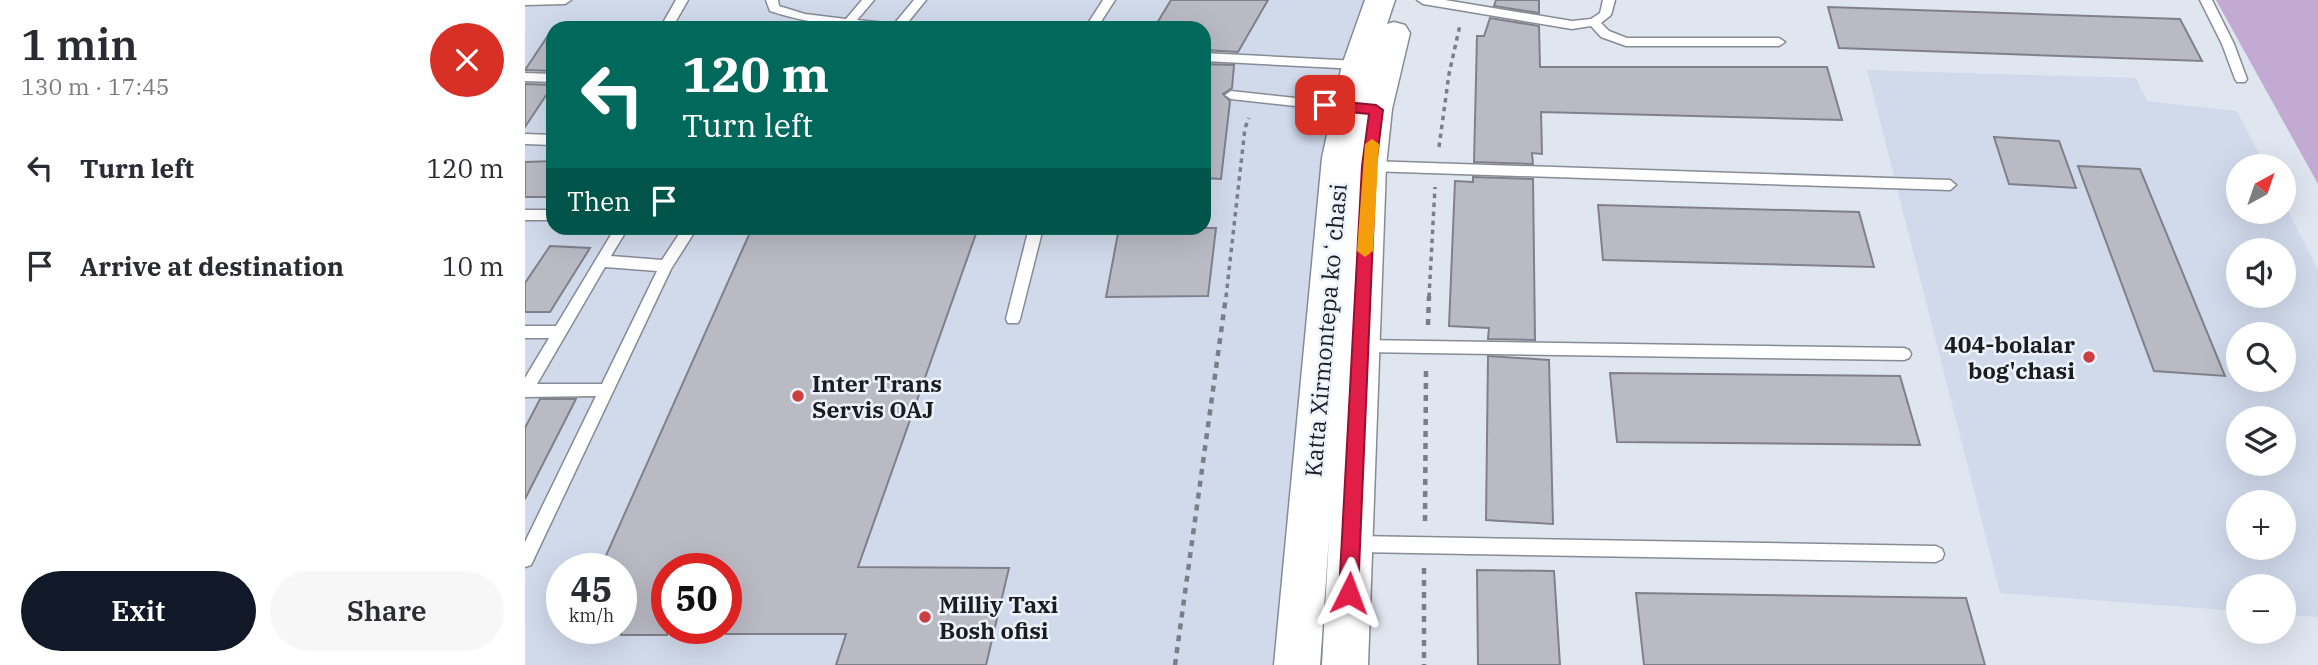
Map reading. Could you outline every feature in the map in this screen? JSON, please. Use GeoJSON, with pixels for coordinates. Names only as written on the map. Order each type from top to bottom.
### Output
{"type":"FeatureCollection","features":[{"type":"Feature","properties":{"kind":"main road","name":"Katta Xirmontepa koʻchasi"},"geometry":{"type":"LineString","coordinates":[[1345,665],[1369,166],[1358,65],[1380,0]]}},
{"type":"Feature","properties":{"kind":"main road","name":"Katta Xirmontepa koʻchasi"},"geometry":{"type":"LineString","coordinates":[[1297,665],[1339,158],[1390,44],[1406,0]]}},
{"type":"Feature","properties":{"kind":"lane"},"geometry":{"type":"LineString","coordinates":[[525,1],[565,0]]}},
{"type":"Feature","properties":{"kind":"lane"},"geometry":{"type":"LineString","coordinates":[[670,21],[682,0]]}},
{"type":"Feature","properties":{"kind":"lane"},"geometry":{"type":"LineString","coordinates":[[772,0],[774,8],[804,18],[830,21]]}},
{"type":"Feature","properties":{"kind":"lane"},"geometry":{"type":"LineString","coordinates":[[850,21],[868,0]]}},
{"type":"Feature","properties":{"kind":"lane"},"geometry":{"type":"LineString","coordinates":[[904,21],[920,0]]}},
{"type":"Feature","properties":{"kind":"lane"},"geometry":{"type":"LineString","coordinates":[[1096,21],[1109,0]]}},
{"type":"Feature","properties":{"kind":"lane"},"geometry":{"type":"LineString","coordinates":[[1423,0],[1572,26],[1594,22],[1605,15],[1609,0]]}},
{"type":"Feature","properties":{"kind":"lane"},"geometry":{"type":"LineString","coordinates":[[2206,0],[2228,44],[2241,79]]}},
{"type":"Feature","properties":{"kind":"lane"},"geometry":{"type":"LineString","coordinates":[[1594,22],[1605,34],[1626,42],[1779,42]]}},
{"type":"Feature","properties":{"kind":"lane"},"geometry":{"type":"LineString","coordinates":[[1211,57],[1358,65]]}},
{"type":"Feature","properties":{"kind":"lane"},"geometry":{"type":"LineString","coordinates":[[525,77],[546,78]]}},
{"type":"Feature","properties":{"kind":"lane"},"geometry":{"type":"LineString","coordinates":[[1231,95],[1362,109]]}},
{"type":"Feature","properties":{"kind":"lane"},"geometry":{"type":"LineString","coordinates":[[525,139],[546,140]]}},
{"type":"Feature","properties":{"kind":"lane"},"geometry":{"type":"LineString","coordinates":[[1369,166],[1950,185]]}},
{"type":"Feature","properties":{"kind":"lane"},"geometry":{"type":"LineString","coordinates":[[525,215],[546,215]]}},
{"type":"Feature","properties":{"kind":"lane"},"geometry":{"type":"LineString","coordinates":[[525,390],[617,235]]}},
{"type":"Feature","properties":{"kind":"lane"},"geometry":{"type":"LineString","coordinates":[[525,559],[666,266],[686,235]]}},
{"type":"Feature","properties":{"kind":"lane"},"geometry":{"type":"LineString","coordinates":[[1013,319],[1034,235]]}},
{"type":"Feature","properties":{"kind":"lane"},"geometry":{"type":"LineString","coordinates":[[601,261],[666,266]]}},
{"type":"Feature","properties":{"kind":"lane"},"geometry":{"type":"LineString","coordinates":[[525,332],[559,332]]}},
{"type":"Feature","properties":{"kind":"lane"},"geometry":{"type":"LineString","coordinates":[[1360,345],[1904,354]]}},
{"type":"Feature","properties":{"kind":"lane"},"geometry":{"type":"LineString","coordinates":[[525,390],[606,390]]}},
{"type":"Feature","properties":{"kind":"lane"},"geometry":{"type":"LineString","coordinates":[[1351,544],[1936,554]]}},
{"type":"Feature","properties":{"kind":"path"},"geometry":{"type":"LineString","coordinates":[[1175,665],[1222,332],[1245,128],[1257,97]]}},
{"type":"Feature","properties":{"kind":"shaded area"},"geometry":{"type":"Polygon","coordinates":[[[525,0],[1380,0],[1297,665],[525,665],[525,0]]]}},
{"type":"Feature","properties":{"kind":"shaded area"},"geometry":{"type":"Polygon","coordinates":[[[2216,0],[2318,0],[2318,184],[2216,0]]]}},
{"type":"Feature","properties":{"kind":"shaded area","name":"404-bolalar bog'chasi"},"geometry":{"type":"Polygon","coordinates":[[[1867,70],[2136,78],[2147,101],[2237,111],[2259,154],[2226,154],[2226,224],[2295,224],[2318,270],[2318,617],[2296,616],[2296,574],[2226,574],[2226,610],[2000,593],[1867,70]]]}},
{"type":"Feature","properties":{"kind":"building"},"geometry":{"type":"Polygon","coordinates":[[[1171,0],[1268,0],[1238,52],[1211,50],[1211,21],[1158,21],[1171,0]]]}},
{"type":"Feature","properties":{"kind":"building"},"geometry":{"type":"Polygon","coordinates":[[[1496,0],[1539,0],[1539,13],[1494,6],[1496,0]]]}},
{"type":"Feature","properties":{"kind":"building"},"geometry":{"type":"Polygon","coordinates":[[[1828,7],[2180,19],[2202,61],[1839,48],[1828,7]]]}},
{"type":"Feature","properties":{"kind":"building"},"geometry":{"type":"Polygon","coordinates":[[[1490,18],[1539,26],[1540,67],[1827,67],[1842,120],[1541,112],[1542,154],[1532,153],[1533,164],[1474,162],[1477,36],[1484,36],[1490,18]]]}},
{"type":"Feature","properties":{"kind":"building"},"geometry":{"type":"Polygon","coordinates":[[[546,38],[546,71],[525,70],[546,38]]]}},
{"type":"Feature","properties":{"kind":"building"},"geometry":{"type":"Polygon","coordinates":[[[1211,64],[1234,65],[1232,88],[1223,94],[1230,101],[1221,179],[1211,178],[1211,64]]]}},
{"type":"Feature","properties":{"kind":"building"},"geometry":{"type":"Polygon","coordinates":[[[525,84],[546,85],[546,96],[525,127],[525,84]]]}},
{"type":"Feature","properties":{"kind":"building"},"geometry":{"type":"Polygon","coordinates":[[[1994,137],[2059,141],[2076,188],[2009,184],[1994,137]]]}},
{"type":"Feature","properties":{"kind":"building"},"geometry":{"type":"Polygon","coordinates":[[[546,161],[546,197],[525,197],[525,162],[546,161]]]}},
{"type":"Feature","properties":{"kind":"building"},"geometry":{"type":"Polygon","coordinates":[[[2078,166],[2140,169],[2225,376],[2154,371],[2078,166]]]}},
{"type":"Feature","properties":{"kind":"building"},"geometry":{"type":"Polygon","coordinates":[[[1473,177],[1533,179],[1535,340],[1488,339],[1489,328],[1449,326],[1455,181],[1473,182],[1473,177]]]}},
{"type":"Feature","properties":{"kind":"building"},"geometry":{"type":"Polygon","coordinates":[[[1598,205],[1859,212],[1874,267],[1603,260],[1598,205]]]}},
{"type":"Feature","properties":{"kind":"building"},"geometry":{"type":"Polygon","coordinates":[[[1211,228],[1216,228],[1208,296],[1106,297],[1118,235],[1211,235],[1211,228]]]}},
{"type":"Feature","properties":{"kind":"building","name":"Inter Trans Servis OAJ"},"geometry":{"type":"Polygon","coordinates":[[[749,235],[976,235],[858,567],[1009,568],[986,665],[836,665],[846,634],[742,634],[742,553],[651,553],[651,635],[637,635],[637,553],[607,553],[749,235]]]}},
{"type":"Feature","properties":{"kind":"building"},"geometry":{"type":"Polygon","coordinates":[[[550,246],[590,248],[550,312],[525,312],[525,283],[550,246]]]}},
{"type":"Feature","properties":{"kind":"building"},"geometry":{"type":"Polygon","coordinates":[[[1488,356],[1549,360],[1553,524],[1486,520],[1488,356]]]}},
{"type":"Feature","properties":{"kind":"building"},"geometry":{"type":"Polygon","coordinates":[[[1610,373],[1900,376],[1920,445],[1617,442],[1610,373]]]}},
{"type":"Feature","properties":{"kind":"building"},"geometry":{"type":"Polygon","coordinates":[[[540,399],[576,399],[525,499],[525,428],[540,399]]]}},
{"type":"Feature","properties":{"kind":"building"},"geometry":{"type":"Polygon","coordinates":[[[1477,570],[1554,571],[1560,665],[1478,665],[1477,570]]]}},
{"type":"Feature","properties":{"kind":"building"},"geometry":{"type":"Polygon","coordinates":[[[1636,593],[1966,598],[1985,665],[1644,665],[1636,593]]]}},
{"type":"Feature","properties":{"kind":"slow traffic"},"geometry":{"type":"LineString","coordinates":[[1365,251],[1372,144]]}},
{"type":"Feature","properties":{"kind":"place","name":"404-bolalar bog'chasi"},"geometry":{"type":"Point","coordinates":[2089,357]}},
{"type":"Feature","properties":{"kind":"place","name":"Inter Trans Servis OAJ"},"geometry":{"type":"Point","coordinates":[798,396]}},
{"type":"Feature","properties":{"kind":"place","name":"Milliy Taxi Bosh ofisi"},"geometry":{"type":"Point","coordinates":[925,617]}},
{"type":"Feature","properties":{"kind":"route"},"geometry":{"type":"LineString","coordinates":[[1325,105],[1376,110],[1369,166],[1349,593]]}}]}
